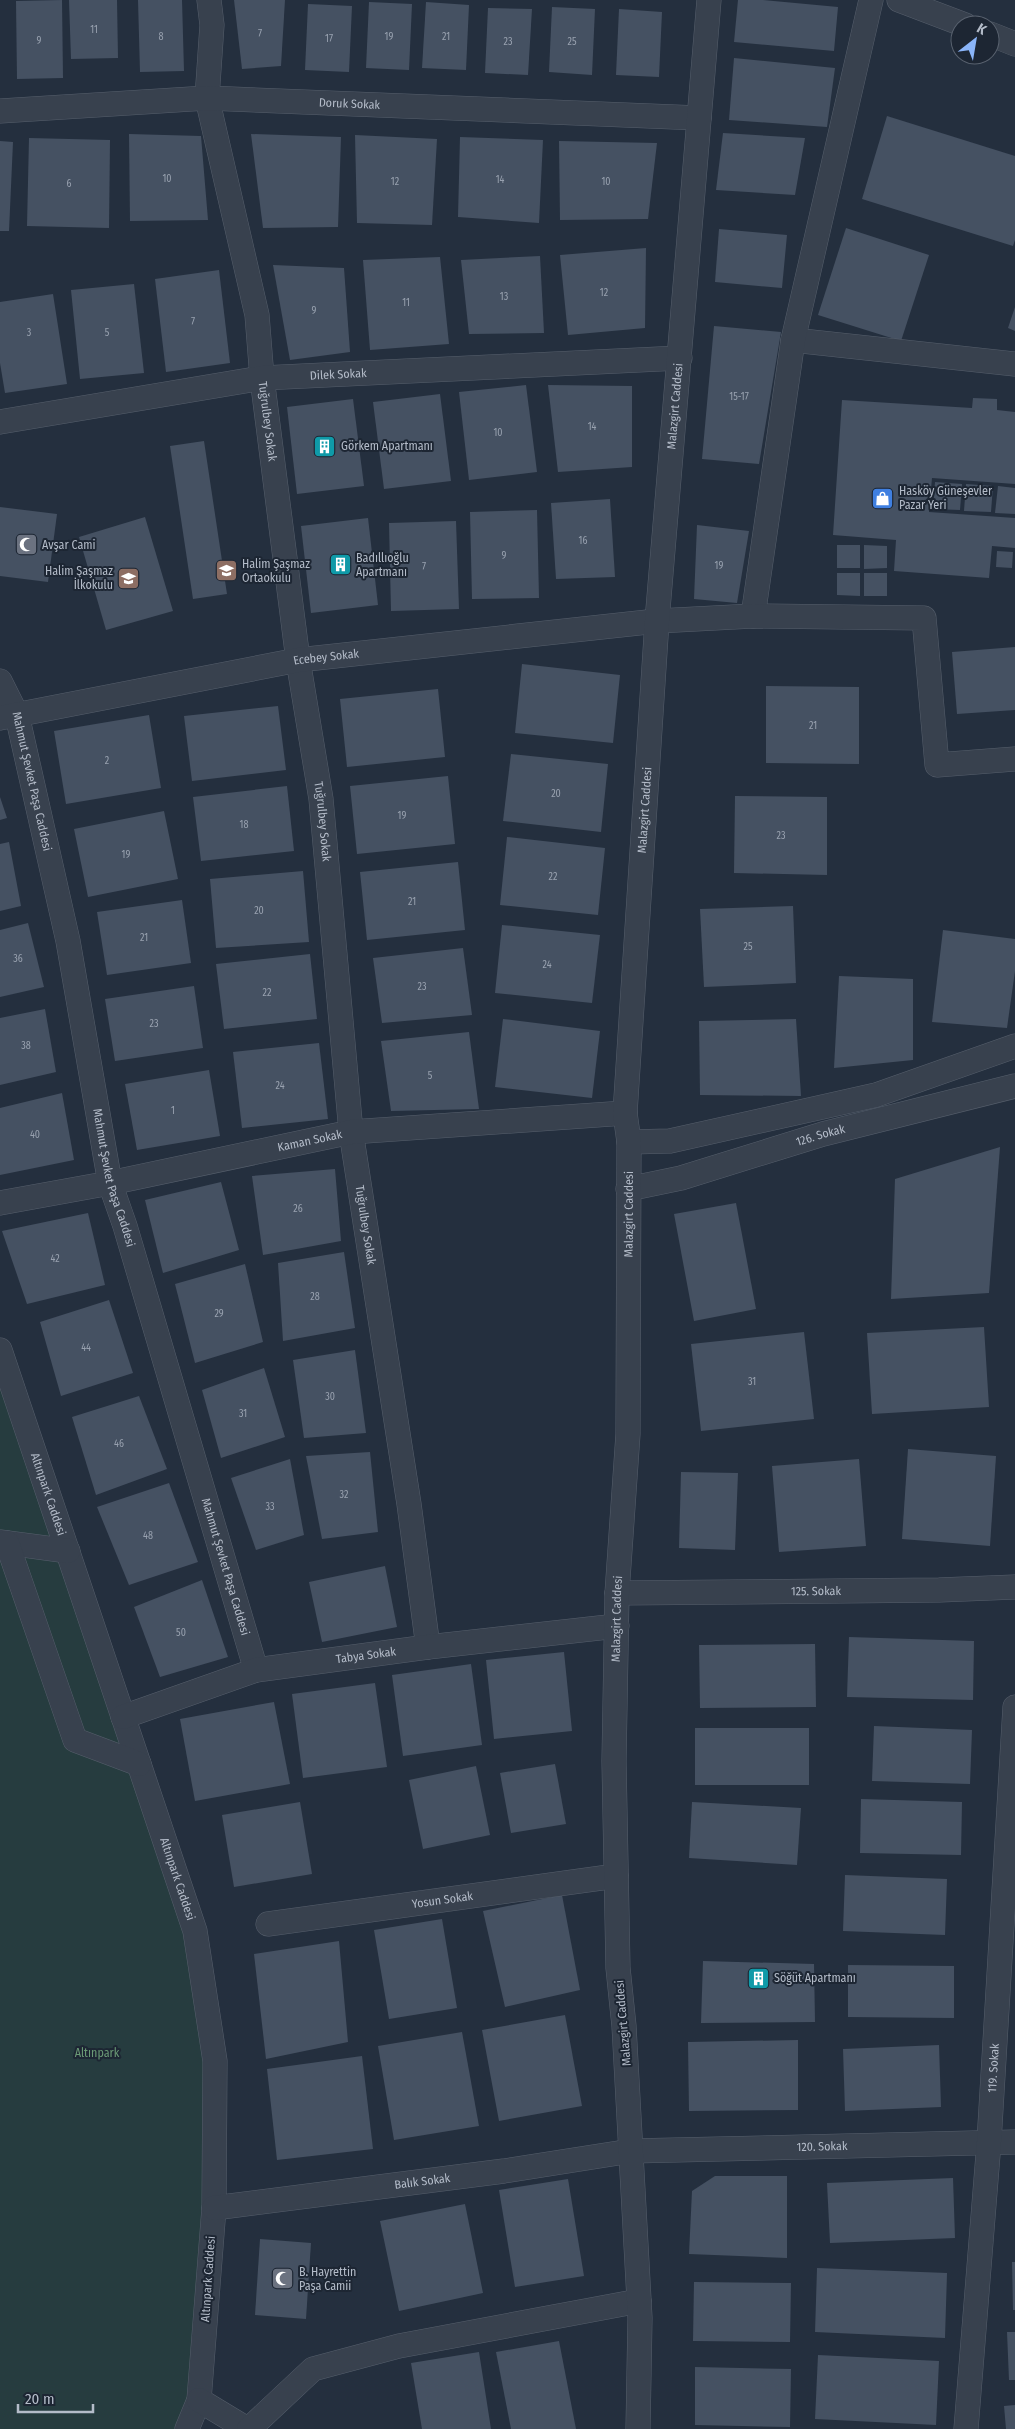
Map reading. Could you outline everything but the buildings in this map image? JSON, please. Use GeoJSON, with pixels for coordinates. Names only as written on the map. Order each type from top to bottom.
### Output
{"type":"FeatureCollection","features":[{"type":"Feature","properties":{"kind":"street","name":"Tuğrulbey Sokak"},"geometry":{"type":"LineString","coordinates":[[209,0],[212,25],[207,98],[257,315],[262,378],[298,660],[321,799],[351,1132],[409,1504],[428,1647]]}},
{"type":"Feature","properties":{"kind":"street","name":"Malazgirt Caddesi"},"geometry":{"type":"LineString","coordinates":[[638,2429],[639,2301],[624,2026],[618,1968],[614,1762],[617,1593],[628,1434],[628,1142],[625,1114],[656,621],[680,358],[709,0]]}},
{"type":"Feature","properties":{"kind":"street"},"geometry":{"type":"LineString","coordinates":[[753,616],[793,340],[871,0]]}},
{"type":"Feature","properties":{"kind":"street"},"geometry":{"type":"LineString","coordinates":[[899,0],[950,19]]}},
{"type":"Feature","properties":{"kind":"street"},"geometry":{"type":"LineString","coordinates":[[1000,38],[1015,44]]}},
{"type":"Feature","properties":{"kind":"street","name":"Doruk Sokak"},"geometry":{"type":"LineString","coordinates":[[0,111],[207,98],[700,118]]}},
{"type":"Feature","properties":{"kind":"street"},"geometry":{"type":"LineString","coordinates":[[793,340],[1015,364]]}},
{"type":"Feature","properties":{"kind":"street","name":"Dilek Sokak"},"geometry":{"type":"LineString","coordinates":[[0,422],[262,378],[680,358]]}},
{"type":"Feature","properties":{"kind":"street","name":"Ecebey Sokak"},"geometry":{"type":"LineString","coordinates":[[8,717],[298,660],[656,621],[753,616],[924,618],[937,765],[1015,759]]}},
{"type":"Feature","properties":{"kind":"street","name":"Mahmut Şevket Paşa Caddesi"},"geometry":{"type":"LineString","coordinates":[[0,680],[8,717],[68,941],[110,1183],[125,1226],[256,1670]]}},
{"type":"Feature","properties":{"kind":"street"},"geometry":{"type":"LineString","coordinates":[[628,1142],[670,1141],[876,1095],[1015,1046]]}},
{"type":"Feature","properties":{"kind":"street","name":"126. Sokak"},"geometry":{"type":"LineString","coordinates":[[628,1189],[680,1178],[823,1134],[1015,1086]]}},
{"type":"Feature","properties":{"kind":"street","name":"Kaman Sokak"},"geometry":{"type":"LineString","coordinates":[[0,1202],[110,1183],[351,1132],[625,1114]]}},
{"type":"Feature","properties":{"kind":"street","name":"Altınpark Caddesi"},"geometry":{"type":"LineString","coordinates":[[0,1350],[195,1931],[215,2061],[214,2208],[199,2400],[187,2429]]}},
{"type":"Feature","properties":{"kind":"street"},"geometry":{"type":"LineString","coordinates":[[68,1550],[3,1543],[75,1740],[139,1764]]}},
{"type":"Feature","properties":{"kind":"street","name":"125. Sokak"},"geometry":{"type":"LineString","coordinates":[[617,1593],[939,1590],[1015,1587]]}},
{"type":"Feature","properties":{"kind":"street","name":"Tabya Sokak"},"geometry":{"type":"LineString","coordinates":[[123,1717],[256,1670],[428,1647],[617,1626]]}},
{"type":"Feature","properties":{"kind":"street","name":"119. Sokak"},"geometry":{"type":"LineString","coordinates":[[966,2429],[989,2142],[1015,1707]]}},
{"type":"Feature","properties":{"kind":"street","name":"Yosun Sokak"},"geometry":{"type":"LineString","coordinates":[[268,1924],[616,1876]]}},
{"type":"Feature","properties":{"kind":"street","name":"120. Sokak"},"geometry":{"type":"LineString","coordinates":[[630,2151],[1015,2142]]}},
{"type":"Feature","properties":{"kind":"street","name":"Balık Sokak"},"geometry":{"type":"LineString","coordinates":[[214,2208],[504,2171],[630,2151]]}},
{"type":"Feature","properties":{"kind":"street"},"geometry":{"type":"LineString","coordinates":[[199,2400],[248,2429],[313,2370],[399,2346],[639,2301]]}},
{"type":"Feature","properties":{"kind":"green space","name":"Altınpark"},"geometry":{"type":"Polygon","coordinates":[[[0,1350],[184,1898],[215,2061],[187,2429],[0,2429],[0,1350]]]}},
{"type":"Feature","properties":{"kind":"place","name":"Görkem Apartmanı"},"geometry":{"type":"Point","coordinates":[325,446]}},
{"type":"Feature","properties":{"kind":"place","name":"Hasköy Güneşevler Pazar Yeri"},"geometry":{"type":"Point","coordinates":[883,498]}},
{"type":"Feature","properties":{"kind":"place","name":"Avşar Cami"},"geometry":{"type":"Point","coordinates":[26,545]}},
{"type":"Feature","properties":{"kind":"place","name":"Badıllıoğlu Apartmanı"},"geometry":{"type":"Point","coordinates":[340,565]}},
{"type":"Feature","properties":{"kind":"place","name":"Halim Şaşmaz Ortaokulu"},"geometry":{"type":"Point","coordinates":[226,571]}},
{"type":"Feature","properties":{"kind":"place","name":"Halim Şaşmaz İlkokulu"},"geometry":{"type":"Point","coordinates":[129,578]}},
{"type":"Feature","properties":{"kind":"place","name":"Söğüt Apartmanı"},"geometry":{"type":"Point","coordinates":[758,1978]}},
{"type":"Feature","properties":{"kind":"place","name":"B. Hayrettin Paşa Camii"},"geometry":{"type":"Point","coordinates":[283,2279]}}]}
